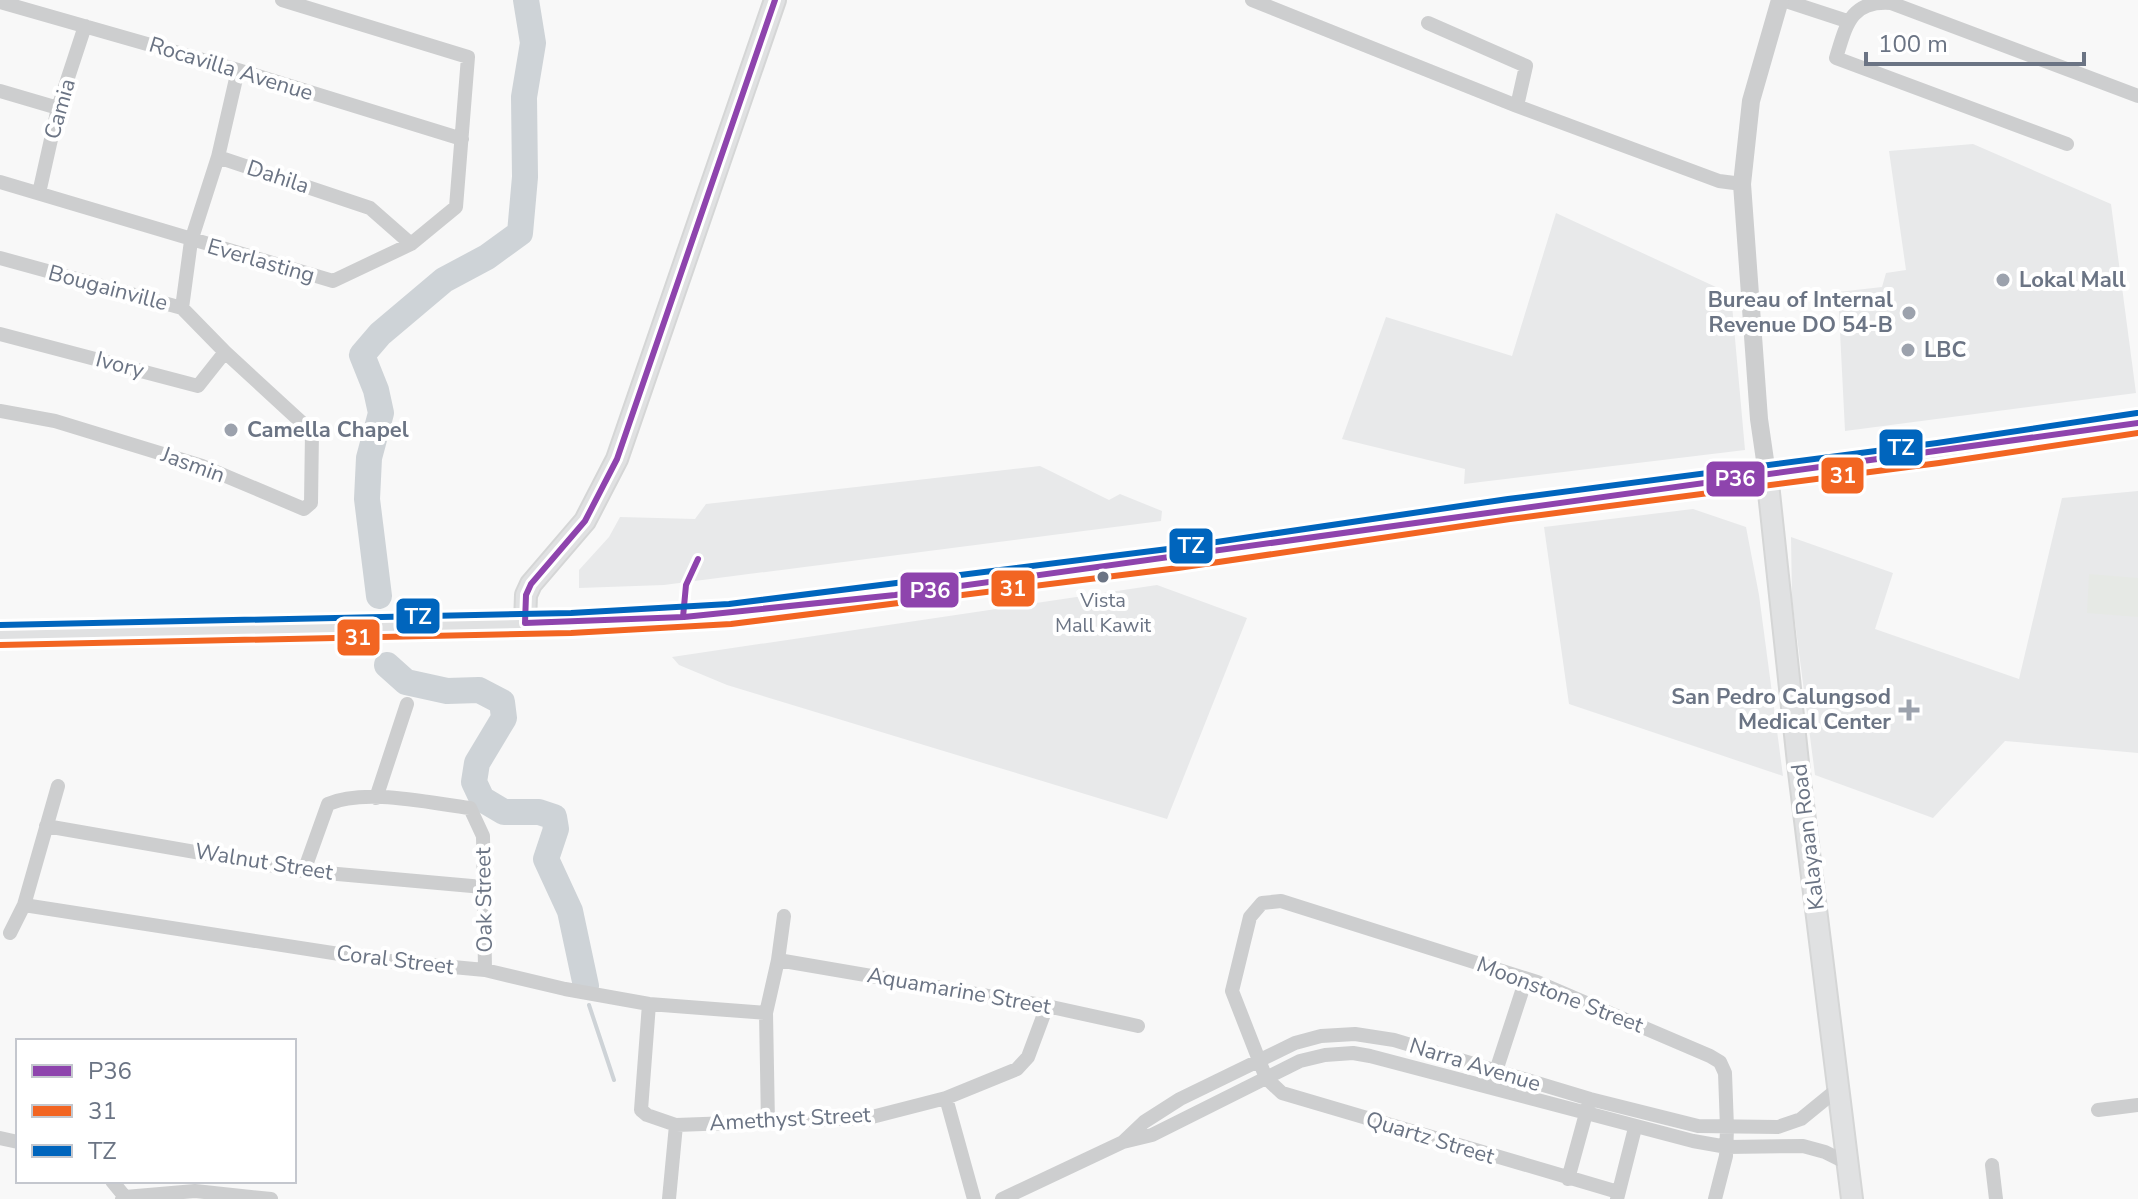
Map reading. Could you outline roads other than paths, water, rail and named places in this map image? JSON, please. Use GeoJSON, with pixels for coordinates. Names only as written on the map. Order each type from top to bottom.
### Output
{"type":"FeatureCollection","features":[{"type":"Feature","properties":{"kind":"main road"},"geometry":{"type":"LineString","coordinates":[[525,623],[526,595],[531,584],[585,521],[617,459],[775,0]]}},
{"type":"Feature","properties":{"kind":"main road"},"geometry":{"type":"LineString","coordinates":[[0,635],[525,623],[730,614],[1177,558],[2138,423]]}},
{"type":"Feature","properties":{"kind":"main road","name":"Kalayaan Road"},"geometry":{"type":"LineString","coordinates":[[1767,474],[1799,772],[1852,1199]]}},
{"type":"Feature","properties":{"kind":"street","name":"Everlasting"},"geometry":{"type":"LineString","coordinates":[[0,182],[333,281],[411,244],[456,207],[468,57],[282,0]]}},
{"type":"Feature","properties":{"kind":"street"},"geometry":{"type":"LineString","coordinates":[[1252,0],[1517,106],[1719,181],[1742,184]]}},
{"type":"Feature","properties":{"kind":"street"},"geometry":{"type":"LineString","coordinates":[[1781,0],[1847,21]]}},
{"type":"Feature","properties":{"kind":"street","name":"Kalayaan Road"},"geometry":{"type":"LineString","coordinates":[[1767,474],[1758,404],[1742,184],[1751,101],[1781,0]]}},
{"type":"Feature","properties":{"kind":"street","name":"Rocavilla Avenue"},"geometry":{"type":"LineString","coordinates":[[0,2],[238,70],[462,139]]}},
{"type":"Feature","properties":{"kind":"street"},"geometry":{"type":"LineString","coordinates":[[2067,144],[1836,58],[1847,21],[1869,4],[1891,3],[2138,96]]}},
{"type":"Feature","properties":{"kind":"street"},"geometry":{"type":"LineString","coordinates":[[1428,23],[1526,66],[1517,106]]}},
{"type":"Feature","properties":{"kind":"street","name":"Camia"},"geometry":{"type":"LineString","coordinates":[[39,193],[58,108],[85,26]]}},
{"type":"Feature","properties":{"kind":"street"},"geometry":{"type":"LineString","coordinates":[[218,157],[238,70]]}},
{"type":"Feature","properties":{"kind":"street"},"geometry":{"type":"LineString","coordinates":[[0,91],[58,108]]}},
{"type":"Feature","properties":{"kind":"street","name":"Dahila"},"geometry":{"type":"LineString","coordinates":[[182,308],[191,241],[218,157],[370,208],[411,244]]}},
{"type":"Feature","properties":{"kind":"street","name":"Bougainville"},"geometry":{"type":"LineString","coordinates":[[0,258],[182,308],[312,432]]}},
{"type":"Feature","properties":{"kind":"street","name":"Ivory"},"geometry":{"type":"LineString","coordinates":[[0,334],[198,386],[225,352]]}},
{"type":"Feature","properties":{"kind":"street","name":"Jasmin"},"geometry":{"type":"LineString","coordinates":[[0,411],[55,421],[202,466],[304,509],[311,503],[312,432]]}},
{"type":"Feature","properties":{"kind":"street"},"geometry":{"type":"LineString","coordinates":[[376,798],[407,704]]}},
{"type":"Feature","properties":{"kind":"street"},"geometry":{"type":"LineString","coordinates":[[10,933],[24,905],[58,786]]}},
{"type":"Feature","properties":{"kind":"street","name":"Oak Street"},"geometry":{"type":"LineString","coordinates":[[304,871],[328,804],[343,797],[470,808],[483,836],[485,970]]}},
{"type":"Feature","properties":{"kind":"street","name":"Walnut Street"},"geometry":{"type":"LineString","coordinates":[[46,826],[304,871],[483,887]]}},
{"type":"Feature","properties":{"kind":"street","name":"Moonstone Street"},"geometry":{"type":"LineString","coordinates":[[1258,1060],[1232,991],[1250,917],[1262,903],[1281,901],[1526,979],[1720,1062],[1725,1073],[1727,1147],[1715,1199]]}},
{"type":"Feature","properties":{"kind":"street","name":"Coral Street"},"geometry":{"type":"LineString","coordinates":[[24,905],[378,960],[485,970],[649,1004],[766,1013]]}},
{"type":"Feature","properties":{"kind":"street"},"geometry":{"type":"LineString","coordinates":[[768,1123],[766,1013],[784,916]]}},
{"type":"Feature","properties":{"kind":"street","name":"Aquamarine Street"},"geometry":{"type":"LineString","coordinates":[[778,960],[1047,1006],[1138,1026]]}},
{"type":"Feature","properties":{"kind":"street"},"geometry":{"type":"LineString","coordinates":[[1491,1087],[1526,979]]}},
{"type":"Feature","properties":{"kind":"street","name":"Amethyst Street"},"geometry":{"type":"LineString","coordinates":[[649,1004],[641,1110],[676,1125],[868,1118],[946,1098],[1017,1069],[1028,1057],[1047,1006]]}},
{"type":"Feature","properties":{"kind":"street","name":"Narra Avenue"},"geometry":{"type":"LineString","coordinates":[[1123,1142],[1144,1122],[1180,1099],[1258,1060],[1295,1043],[1321,1036],[1355,1034],[1394,1040],[1496,1071],[1588,1106],[1635,1128],[1727,1147],[1803,1146],[1847,1163]]}},
{"type":"Feature","properties":{"kind":"street","name":"Narra Avenue"},"geometry":{"type":"LineString","coordinates":[[1002,1199],[1123,1142],[1152,1135],[1300,1061],[1325,1055],[1353,1053],[1491,1087],[1698,1126],[1727,1128],[1778,1127],[1801,1119],[1839,1088]]}},
{"type":"Feature","properties":{"kind":"street"},"geometry":{"type":"LineString","coordinates":[[1258,1060],[1266,1078]]}},
{"type":"Feature","properties":{"kind":"street","name":"Quartz Street"},"geometry":{"type":"LineString","coordinates":[[1266,1078],[1282,1093],[1618,1196]]}},
{"type":"Feature","properties":{"kind":"street"},"geometry":{"type":"LineString","coordinates":[[946,1098],[974,1199]]}},
{"type":"Feature","properties":{"kind":"street"},"geometry":{"type":"LineString","coordinates":[[2098,1110],[2138,1105]]}},
{"type":"Feature","properties":{"kind":"street"},"geometry":{"type":"LineString","coordinates":[[1568,1179],[1588,1106]]}},
{"type":"Feature","properties":{"kind":"street"},"geometry":{"type":"LineString","coordinates":[[669,1199],[676,1125]]}},
{"type":"Feature","properties":{"kind":"street"},"geometry":{"type":"LineString","coordinates":[[1618,1196],[1635,1128]]}},
{"type":"Feature","properties":{"kind":"street"},"geometry":{"type":"LineString","coordinates":[[1992,1165],[1996,1199]]}},
{"type":"Feature","properties":{"kind":"street"},"geometry":{"type":"LineString","coordinates":[[124,1198],[195,1191],[271,1199]]}},
{"type":"Feature","properties":{"kind":"waterway"},"geometry":{"type":"LineString","coordinates":[[379,596],[367,499],[369,458],[381,413],[376,390],[362,355],[380,334],[444,280],[487,257],[520,233],[525,177],[524,97],[533,43],[526,0]]}},
{"type":"Feature","properties":{"kind":"waterway"},"geometry":{"type":"LineString","coordinates":[[386,659],[387,665]]}},
{"type":"Feature","properties":{"kind":"waterway"},"geometry":{"type":"LineString","coordinates":[[387,665],[406,682],[447,691],[479,690],[502,702],[504,718],[477,763],[474,782],[482,799],[504,812],[539,812],[554,817],[556,829],[546,859],[570,911],[586,986]]}},
{"type":"Feature","properties":{"kind":"waterway"},"geometry":{"type":"LineString","coordinates":[[589,1005],[614,1080]]}},
{"type":"Feature","properties":{"kind":"place","name":"Lokal Mall"},"geometry":{"type":"Point","coordinates":[2003,280]}},
{"type":"Feature","properties":{"kind":"place","name":"Bureau of Internal Revenue DO 54-B"},"geometry":{"type":"Point","coordinates":[1909,313]}},
{"type":"Feature","properties":{"kind":"place","name":"LBC"},"geometry":{"type":"Point","coordinates":[1908,350]}},
{"type":"Feature","properties":{"kind":"place","name":"Camella Chapel"},"geometry":{"type":"Point","coordinates":[231,430]}},
{"type":"Feature","properties":{"kind":"place","name":"Vista Mall Kawit"},"geometry":{"type":"Point","coordinates":[1103,577]}},
{"type":"Feature","properties":{"kind":"place","name":"San Pedro Calungsod Medical Center"},"geometry":{"type":"Point","coordinates":[1909,710]}}]}
